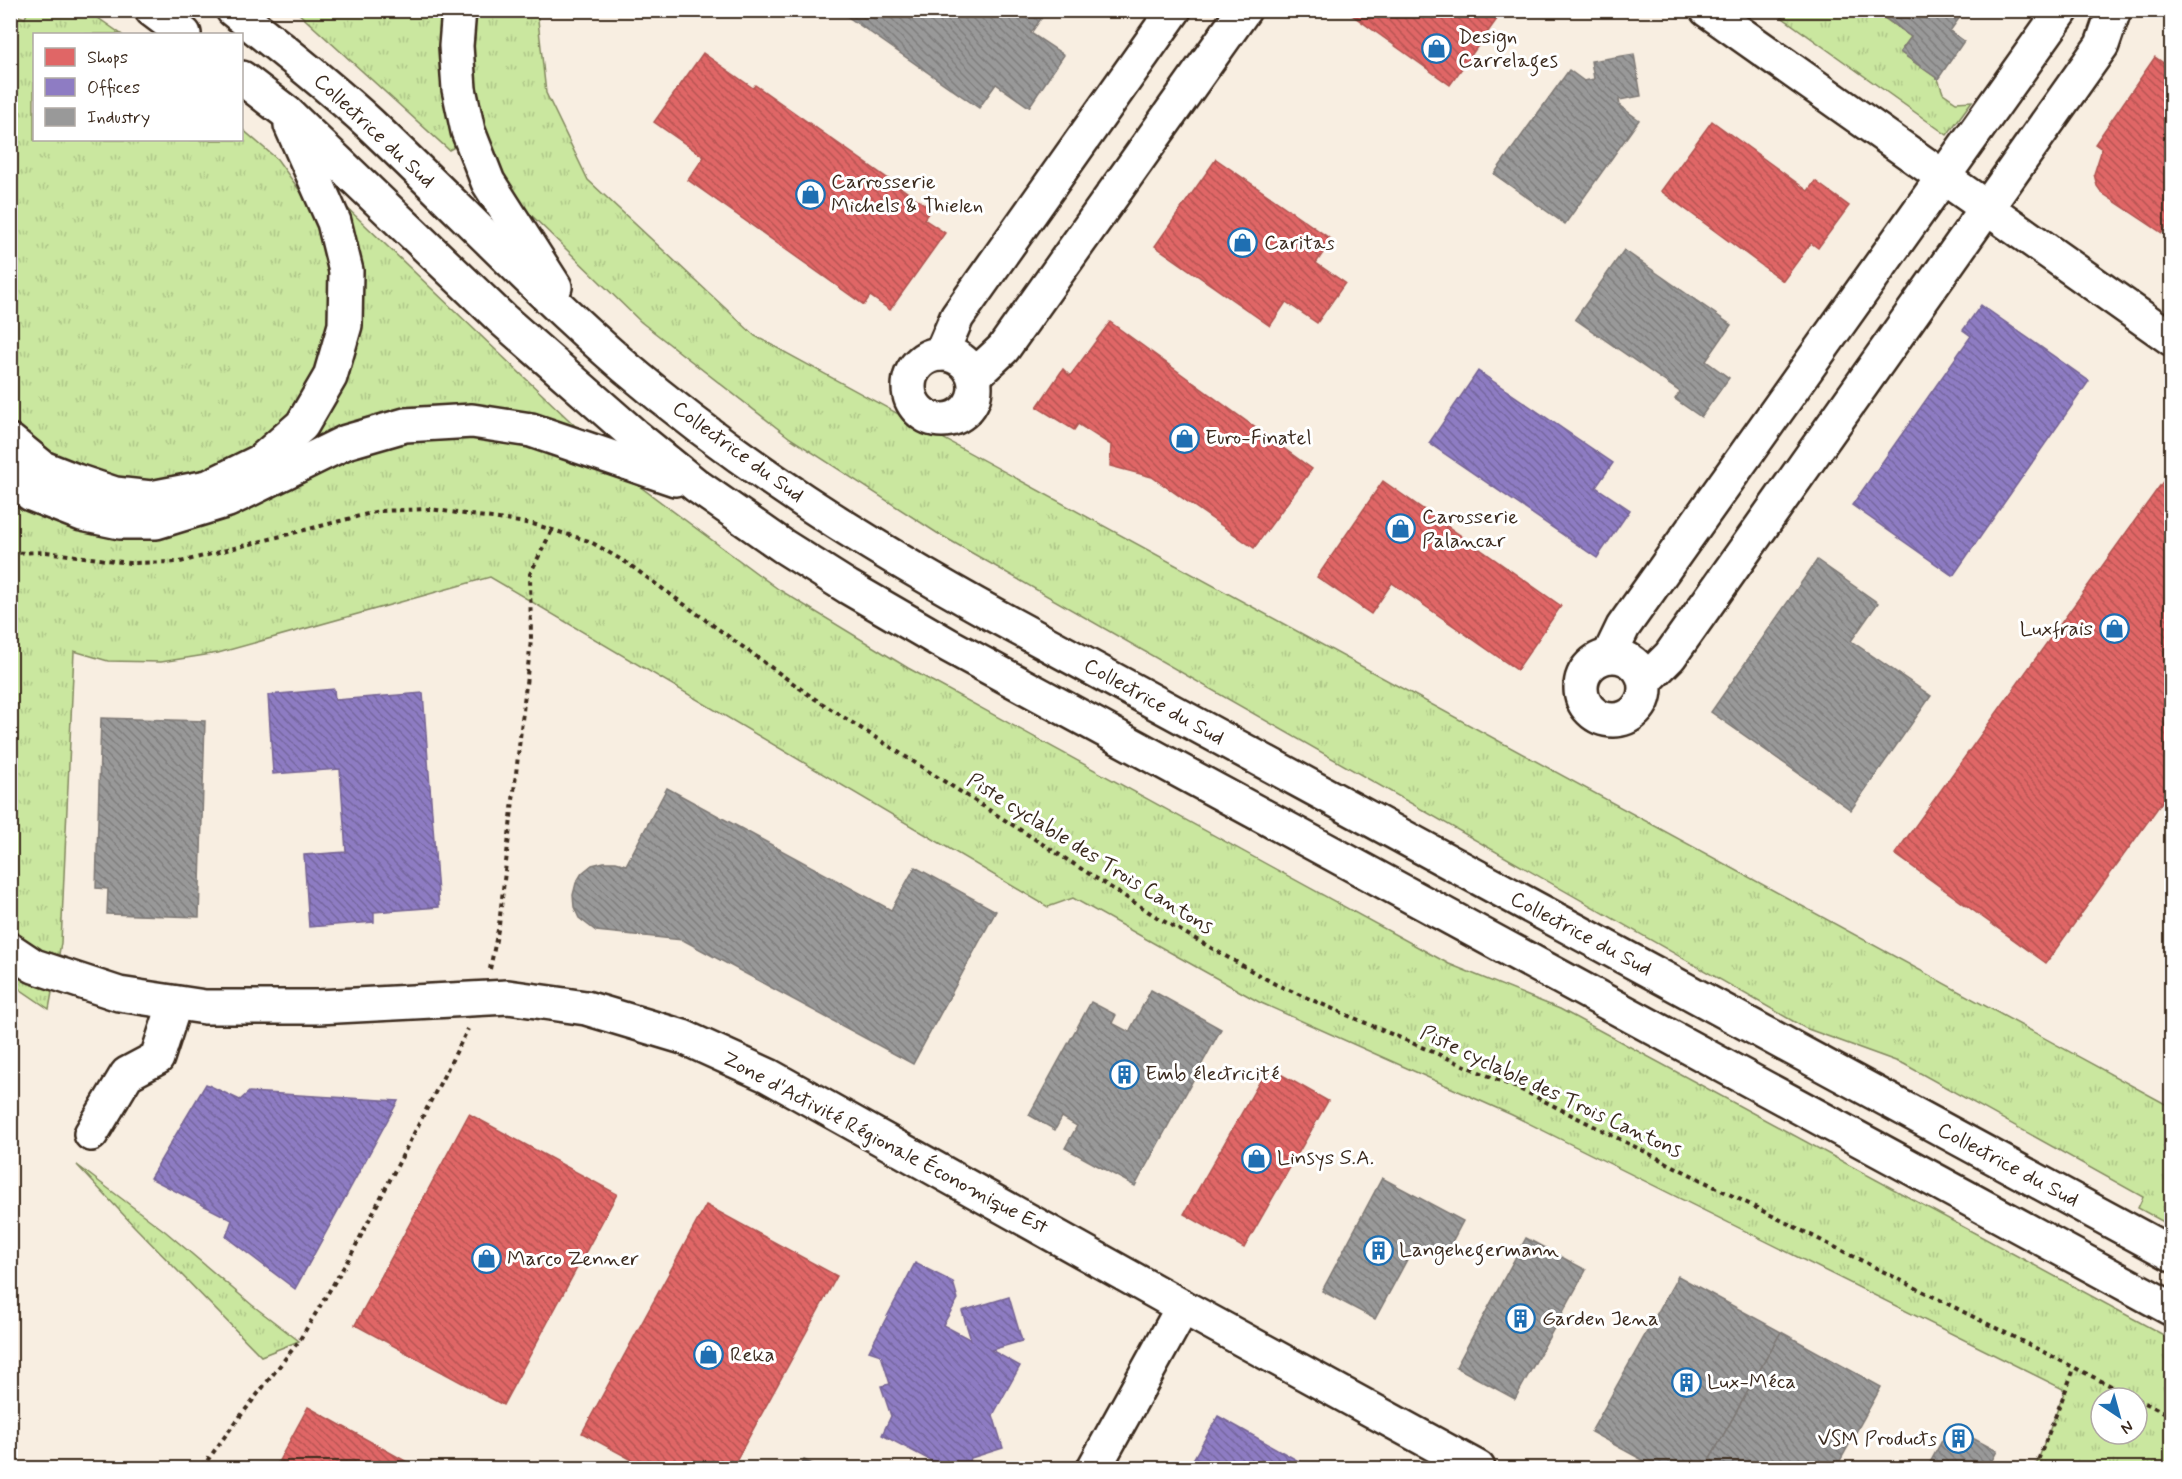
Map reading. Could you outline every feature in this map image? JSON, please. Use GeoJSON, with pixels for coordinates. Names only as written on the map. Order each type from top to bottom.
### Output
{"type":"FeatureCollection","features":[{"type":"Feature","properties":{"kind":"main road"},"geometry":{"type":"LineString","coordinates":[[152,10],[183,33]]}},
{"type":"Feature","properties":{"kind":"main road","name":"Collectrice du Sud"},"geometry":{"type":"LineString","coordinates":[[232,10],[288,54],[367,122],[529,279],[626,367],[702,429],[780,486],[858,537],[920,574],[2172,1254]]}},
{"type":"Feature","properties":{"kind":"main road"},"geometry":{"type":"LineString","coordinates":[[459,10],[456,46],[459,89],[468,131],[488,182],[578,324]]}},
{"type":"Feature","properties":{"kind":"main road"},"geometry":{"type":"LineString","coordinates":[[941,354],[957,317],[1174,10]]}},
{"type":"Feature","properties":{"kind":"main road"},"geometry":{"type":"LineString","coordinates":[[974,376],[1003,349],[1244,10]]}},
{"type":"Feature","properties":{"kind":"main road"},"geometry":{"type":"LineString","coordinates":[[1707,10],[2172,339]]}},
{"type":"Feature","properties":{"kind":"main road"},"geometry":{"type":"LineString","coordinates":[[1609,656],[1623,627],[2062,10]]}},
{"type":"Feature","properties":{"kind":"main road"},"geometry":{"type":"LineString","coordinates":[[1645,681],[1670,656],[2102,45],[2112,11]]}},
{"type":"Feature","properties":{"kind":"main road"},"geometry":{"type":"LineString","coordinates":[[243,79],[286,112],[520,335],[591,399],[697,486],[783,546],[948,645],[2172,1310]]}},
{"type":"Feature","properties":{"kind":"main road"},"geometry":{"type":"LineString","coordinates":[[10,441],[43,468],[76,482],[115,494],[151,498],[207,487],[218,482],[261,461],[302,425],[330,377],[345,325],[346,271],[334,222],[286,112]]}},
{"type":"Feature","properties":{"kind":"main road"},"geometry":{"type":"LineString","coordinates":[[941,354],[961,360],[974,376],[976,387],[974,398],[969,407],[950,420],[928,417],[919,411],[909,391],[914,370],[930,356],[941,354]]}},
{"type":"Feature","properties":{"kind":"main road"},"geometry":{"type":"LineString","coordinates":[[10,477],[31,494],[82,514],[120,522],[156,522],[228,500],[346,442],[405,425],[472,421],[531,429],[697,486]]}},
{"type":"Feature","properties":{"kind":"main road"},"geometry":{"type":"LineString","coordinates":[[1609,656],[1618,656],[1636,665],[1645,681],[1646,692],[1636,712],[1616,721],[1605,720],[1595,715],[1587,707],[1582,697],[1583,675],[1598,660],[1609,656]]}},
{"type":"Feature","properties":{"kind":"main road","name":"Zone d'Activité Régionale Économique Est"},"geometry":{"type":"LineString","coordinates":[[10,950],[34,966],[119,994],[205,1007],[318,1007],[508,997],[586,1008],[683,1037],[769,1076],[1183,1307],[1478,1468]]}},
{"type":"Feature","properties":{"kind":"main road"},"geometry":{"type":"LineString","coordinates":[[91,1134],[127,1074],[157,1058],[176,1003]]}},
{"type":"Feature","properties":{"kind":"main road"},"geometry":{"type":"LineString","coordinates":[[1094,1468],[1183,1307]]}},
{"type":"Feature","properties":{"kind":"path","name":"Piste cyclable des Trois Cantons"},"geometry":{"type":"LineString","coordinates":[[10,553],[46,552],[129,563],[180,562],[379,511],[430,509],[533,524],[589,541],[627,563],[812,697],[1160,919],[1275,984],[1526,1092],[2109,1386]]}},
{"type":"Feature","properties":{"kind":"path"},"geometry":{"type":"LineString","coordinates":[[202,1468],[299,1341],[351,1255],[484,997],[500,926],[531,640],[530,574],[552,530]]}},
{"type":"Feature","properties":{"kind":"path"},"geometry":{"type":"LineString","coordinates":[[2035,1468],[2074,1369]]}},
{"type":"Feature","properties":{"kind":"path","name":"Piste cyclable des Trois Cantons"},"geometry":{"type":"LineString","coordinates":[[2149,1405],[2172,1416]]}},
{"type":"Feature","properties":{"kind":"green space"},"geometry":{"type":"Polygon","coordinates":[[[28,11],[88,11],[120,33],[33,33],[33,141],[243,141],[243,130],[277,159],[318,216],[335,271],[335,323],[321,371],[294,418],[256,450],[208,476],[153,489],[81,474],[11,429],[11,39],[16,15],[25,18],[28,11]]]}},
{"type":"Feature","properties":{"kind":"green space"},"geometry":{"type":"Polygon","coordinates":[[[296,11],[449,11],[460,144],[449,150],[296,11]]]}},
{"type":"Feature","properties":{"kind":"green space"},"geometry":{"type":"Polygon","coordinates":[[[474,11],[537,11],[546,93],[588,180],[755,336],[2171,1107],[2171,1226],[2138,1208],[2143,1197],[1904,1064],[1805,1028],[937,533],[790,438],[641,322],[526,210],[498,166],[482,128],[471,69],[474,11]]]}},
{"type":"Feature","properties":{"kind":"green space"},"geometry":{"type":"Polygon","coordinates":[[[1773,11],[1874,11],[1911,37],[1900,52],[1938,79],[1943,93],[1956,102],[1972,101],[1947,135],[1773,11]]]}},
{"type":"Feature","properties":{"kind":"green space"},"geometry":{"type":"Polygon","coordinates":[[[341,202],[590,440],[503,414],[271,469],[324,414],[341,202]]]}},
{"type":"Feature","properties":{"kind":"green space"},"geometry":{"type":"Polygon","coordinates":[[[472,434],[525,442],[574,458],[639,486],[778,589],[908,668],[1449,964],[1560,1009],[2171,1339],[2171,1468],[2035,1468],[2065,1390],[1512,1115],[1259,1002],[1073,898],[1048,907],[490,577],[218,653],[161,662],[108,661],[74,651],[61,943],[49,1009],[11,983],[10,501],[75,530],[116,539],[156,540],[348,454],[405,438],[472,434]]]}},
{"type":"Feature","properties":{"kind":"green space"},"geometry":{"type":"Polygon","coordinates":[[[77,1165],[166,1232],[252,1305],[299,1341],[261,1356],[77,1165]]]}},
{"type":"Feature","properties":{"kind":"building: Shops","name":"Design Carrelages"},"geometry":{"type":"Polygon","coordinates":[[[1345,10],[1500,10],[1502,12],[1450,85],[1345,10]]]}},
{"type":"Feature","properties":{"kind":"building: Shops","name":"Carrosserie Michels & Thielen"},"geometry":{"type":"Polygon","coordinates":[[[703,53],[753,88],[755,85],[931,209],[924,219],[945,233],[890,310],[870,296],[864,305],[688,180],[704,157],[654,122],[703,53]]]}},
{"type":"Feature","properties":{"kind":"building: Shops"},"geometry":{"type":"Polygon","coordinates":[[[2155,57],[2172,69],[2172,219],[2162,233],[2102,193],[2097,186],[2094,174],[2102,149],[2095,144],[2155,57]]]}},
{"type":"Feature","properties":{"kind":"building: Shops"},"geometry":{"type":"Polygon","coordinates":[[[1712,121],[1808,191],[1815,181],[1849,206],[1818,248],[1811,243],[1783,281],[1661,191],[1712,121]]]}},
{"type":"Feature","properties":{"kind":"building: Shops","name":"Caritas"},"geometry":{"type":"Polygon","coordinates":[[[1216,159],[1332,240],[1316,263],[1345,283],[1317,323],[1286,302],[1270,326],[1155,246],[1216,159]]]}},
{"type":"Feature","properties":{"kind":"building: Shops","name":"Euro-Finatel"},"geometry":{"type":"Polygon","coordinates":[[[1110,322],[1312,469],[1254,548],[1152,477],[1110,466],[1111,445],[1078,424],[1074,430],[1037,407],[1063,369],[1070,376],[1110,322]]]}},
{"type":"Feature","properties":{"kind":"building: Shops","name":"Luxfrais"},"geometry":{"type":"Polygon","coordinates":[[[2172,469],[2172,788],[2046,963],[1895,854],[2172,469]]]}},
{"type":"Feature","properties":{"kind":"building: Shops","name":"Carosserie Palancar"},"geometry":{"type":"Polygon","coordinates":[[[1383,481],[1561,606],[1517,670],[1392,583],[1371,614],[1317,577],[1383,481]]]}},
{"type":"Feature","properties":{"kind":"building: Shops","name":"Linsys S.A."},"geometry":{"type":"Polygon","coordinates":[[[1268,1067],[1328,1101],[1244,1248],[1184,1214],[1268,1067]]]}},
{"type":"Feature","properties":{"kind":"building: Shops","name":"Marco Zenner"},"geometry":{"type":"Polygon","coordinates":[[[469,1114],[617,1194],[503,1405],[355,1325],[469,1114]]]}},
{"type":"Feature","properties":{"kind":"building: Shops","name":"Reka"},"geometry":{"type":"Polygon","coordinates":[[[706,1205],[837,1276],[732,1468],[647,1468],[582,1433],[706,1205]]]}},
{"type":"Feature","properties":{"kind":"building: Shops"},"geometry":{"type":"Polygon","coordinates":[[[308,1407],[418,1468],[275,1468],[308,1407]]]}},
{"type":"Feature","properties":{"kind":"building: Offices"},"geometry":{"type":"Polygon","coordinates":[[[1981,305],[2089,381],[1953,576],[1852,505],[1971,336],[1963,330],[1981,305]]]}},
{"type":"Feature","properties":{"kind":"building: Offices"},"geometry":{"type":"Polygon","coordinates":[[[1478,371],[1613,463],[1596,487],[1630,510],[1597,558],[1429,443],[1478,371]]]}},
{"type":"Feature","properties":{"kind":"building: Offices"},"geometry":{"type":"Polygon","coordinates":[[[334,689],[335,700],[423,693],[439,907],[374,912],[374,922],[309,927],[304,855],[346,852],[340,769],[273,774],[268,695],[334,689]]]}},
{"type":"Feature","properties":{"kind":"building: Offices"},"geometry":{"type":"Polygon","coordinates":[[[206,1084],[240,1100],[249,1092],[398,1101],[295,1289],[226,1237],[232,1220],[150,1178],[206,1084]]]}},
{"type":"Feature","properties":{"kind":"building: Offices"},"geometry":{"type":"Polygon","coordinates":[[[915,1263],[953,1282],[958,1299],[943,1325],[971,1340],[962,1311],[1009,1297],[1022,1341],[991,1350],[1020,1366],[993,1415],[1003,1448],[971,1458],[965,1468],[945,1468],[882,1435],[891,1416],[881,1386],[890,1384],[881,1355],[869,1351],[915,1263]]]}},
{"type":"Feature","properties":{"kind":"building: Offices"},"geometry":{"type":"Polygon","coordinates":[[[1218,1416],[1311,1468],[1196,1468],[1190,1465],[1218,1416]]]}},
{"type":"Feature","properties":{"kind":"building: Industry"},"geometry":{"type":"Polygon","coordinates":[[[838,10],[1047,10],[1031,33],[1064,55],[1029,107],[996,84],[979,108],[838,10]]]}},
{"type":"Feature","properties":{"kind":"building: Industry"},"geometry":{"type":"Polygon","coordinates":[[[1874,10],[1965,10],[1950,31],[1964,41],[1938,79],[1900,52],[1911,37],[1874,10]]]}},
{"type":"Feature","properties":{"kind":"building: Industry"},"geometry":{"type":"Polygon","coordinates":[[[1634,54],[1641,96],[1619,100],[1620,106],[1639,120],[1565,224],[1494,174],[1569,70],[1584,81],[1594,79],[1591,61],[1634,54]]]}},
{"type":"Feature","properties":{"kind":"building: Industry"},"geometry":{"type":"Polygon","coordinates":[[[1624,250],[1731,325],[1706,361],[1729,378],[1701,417],[1675,399],[1680,392],[1575,319],[1624,250]]]}},
{"type":"Feature","properties":{"kind":"building: Industry"},"geometry":{"type":"Polygon","coordinates":[[[1817,560],[1878,603],[1851,641],[1931,696],[1851,810],[1711,712],[1817,560]]]}},
{"type":"Feature","properties":{"kind":"building: Industry"},"geometry":{"type":"Polygon","coordinates":[[[101,718],[205,721],[199,917],[107,914],[108,889],[96,888],[101,718]]]}},
{"type":"Feature","properties":{"kind":"building: Industry"},"geometry":{"type":"Polygon","coordinates":[[[667,788],[891,910],[915,867],[996,911],[913,1064],[683,940],[596,931],[579,918],[574,907],[573,895],[582,873],[592,865],[604,862],[626,865],[667,788]]]}},
{"type":"Feature","properties":{"kind":"building: Industry","name":"Emb électricité"},"geometry":{"type":"Polygon","coordinates":[[[1151,990],[1221,1029],[1135,1186],[1065,1148],[1077,1126],[1062,1117],[1055,1130],[1029,1115],[1091,1002],[1116,1015],[1112,1023],[1129,1032],[1151,990]]]}},
{"type":"Feature","properties":{"kind":"building: Industry","name":"Langehegermann"},"geometry":{"type":"Polygon","coordinates":[[[1382,1178],[1463,1221],[1444,1257],[1416,1243],[1375,1319],[1322,1291],[1382,1178]]]}},
{"type":"Feature","properties":{"kind":"building: Industry","name":"Garden Jena"},"geometry":{"type":"Polygon","coordinates":[[[1526,1238],[1586,1270],[1515,1399],[1456,1367],[1526,1238]]]}},
{"type":"Feature","properties":{"kind":"building: Industry","name":"Lux-Méca"},"geometry":{"type":"Polygon","coordinates":[[[1678,1276],[1781,1332],[1705,1468],[1657,1468],[1591,1432],[1678,1276]]]}},
{"type":"Feature","properties":{"kind":"building: Industry"},"geometry":{"type":"Polygon","coordinates":[[[1781,1332],[1881,1387],[1836,1468],[1705,1468],[1781,1332]]]}},
{"type":"Feature","properties":{"kind":"building: Industry","name":"VSM Products"},"geometry":{"type":"Polygon","coordinates":[[[1950,1426],[1997,1451],[1988,1468],[1927,1468],[1950,1426]]]}},
{"type":"Feature","properties":{"kind":"building: Industry"},"geometry":{"type":"Polygon","coordinates":[[[804,1460],[820,1468],[800,1468],[804,1460]]]}},
{"type":"Feature","properties":{"kind":"place","name":"Design Carrelages"},"geometry":{"type":"Point","coordinates":[1437,49]}},
{"type":"Feature","properties":{"kind":"place","name":"Carrosserie Michels & Thielen"},"geometry":{"type":"Point","coordinates":[810,194]}},
{"type":"Feature","properties":{"kind":"place","name":"Caritas"},"geometry":{"type":"Point","coordinates":[1243,243]}},
{"type":"Feature","properties":{"kind":"place","name":"Euro-Finatel"},"geometry":{"type":"Point","coordinates":[1184,438]}},
{"type":"Feature","properties":{"kind":"place","name":"Carosserie Palancar"},"geometry":{"type":"Point","coordinates":[1401,529]}},
{"type":"Feature","properties":{"kind":"place","name":"Luxfrais"},"geometry":{"type":"Point","coordinates":[2114,629]}},
{"type":"Feature","properties":{"kind":"place","name":"Emb électricité"},"geometry":{"type":"Point","coordinates":[1124,1074]}},
{"type":"Feature","properties":{"kind":"place","name":"Linsys S.A."},"geometry":{"type":"Point","coordinates":[1256,1158]}},
{"type":"Feature","properties":{"kind":"place","name":"Langehegermann"},"geometry":{"type":"Point","coordinates":[1378,1250]}},
{"type":"Feature","properties":{"kind":"place","name":"Marco Zenner"},"geometry":{"type":"Point","coordinates":[486,1259]}},
{"type":"Feature","properties":{"kind":"place","name":"Garden Jena"},"geometry":{"type":"Point","coordinates":[1521,1319]}},
{"type":"Feature","properties":{"kind":"place","name":"Reka"},"geometry":{"type":"Point","coordinates":[709,1355]}},
{"type":"Feature","properties":{"kind":"place","name":"Lux-Méca"},"geometry":{"type":"Point","coordinates":[1686,1382]}},
{"type":"Feature","properties":{"kind":"place","name":"VSM Products"},"geometry":{"type":"Point","coordinates":[1958,1439]}}]}
